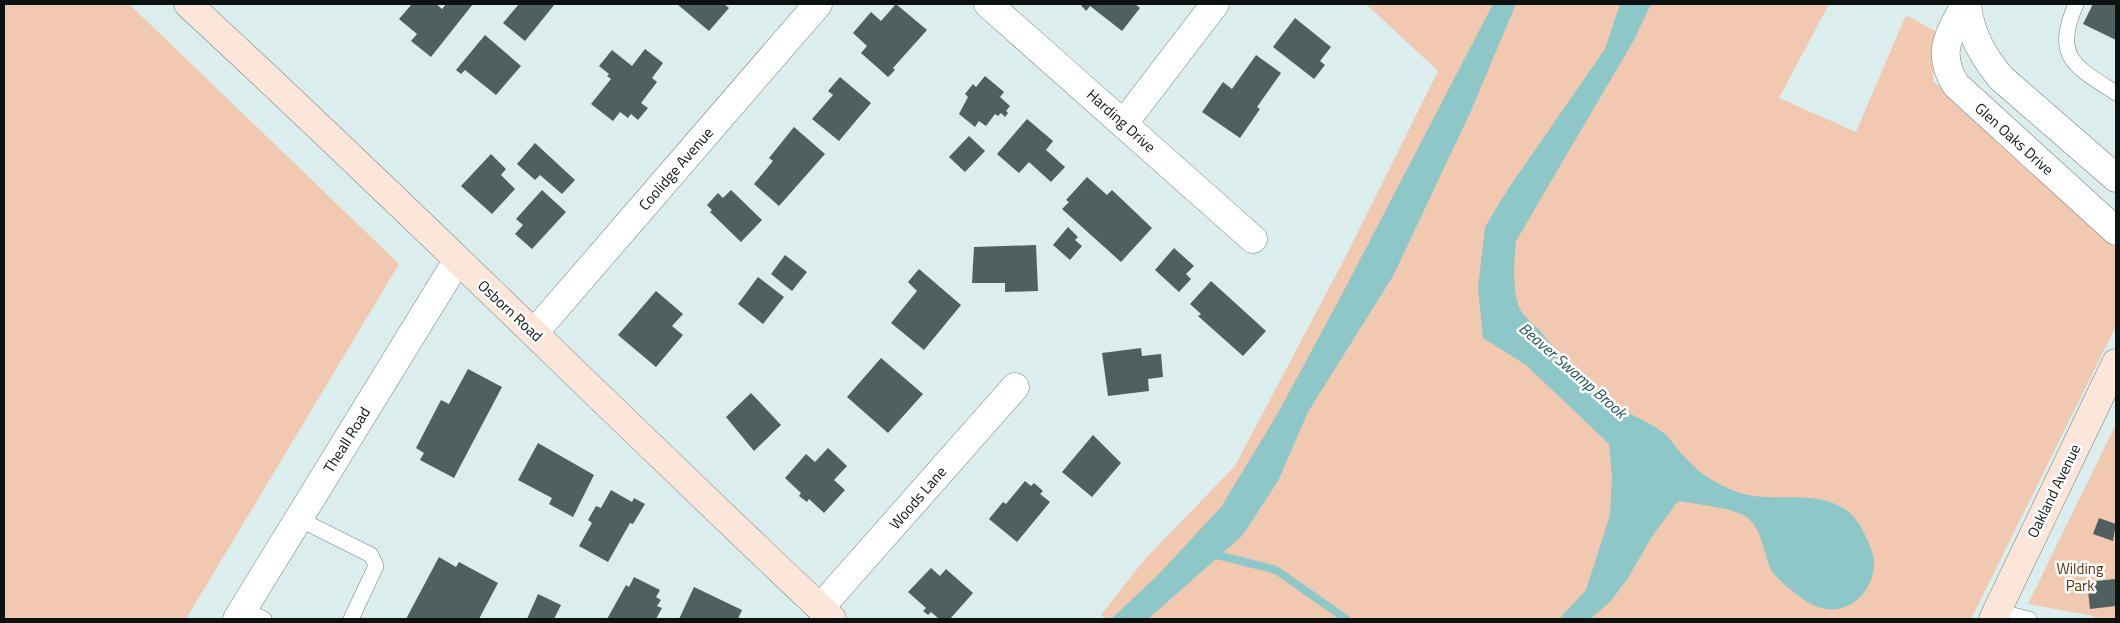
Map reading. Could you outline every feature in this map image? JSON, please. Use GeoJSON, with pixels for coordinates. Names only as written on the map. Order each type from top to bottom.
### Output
{"type":"FeatureCollection","features":[{"type":"Feature","properties":{"kind":"street","name":"Osborn Road"},"geometry":{"type":"LineString","coordinates":[[188,4],[321,126],[457,261],[826,614]]}},
{"type":"Feature","properties":{"kind":"street","name":"Coolidge Avenue"},"geometry":{"type":"LineString","coordinates":[[534,334],[818,4]]}},
{"type":"Feature","properties":{"kind":"street","name":"Harding Drive"},"geometry":{"type":"LineString","coordinates":[[988,4],[1254,239]]}},
{"type":"Feature","properties":{"kind":"street"},"geometry":{"type":"LineString","coordinates":[[1124,123],[1215,4]]}},
{"type":"Feature","properties":{"kind":"street"},"geometry":{"type":"LineString","coordinates":[[1966,4],[1969,22],[1976,42],[1986,60],[1996,72],[2116,178]]}},
{"type":"Feature","properties":{"kind":"street","name":"Glen Oaks Drive"},"geometry":{"type":"LineString","coordinates":[[1966,4],[1944,50],[1948,71],[1956,84],[2116,231]]}},
{"type":"Feature","properties":{"kind":"street","name":"Theall Road"},"geometry":{"type":"LineString","coordinates":[[248,616],[299,519],[457,261]]}},
{"type":"Feature","properties":{"kind":"street","name":"Oakland Avenue"},"geometry":{"type":"LineString","coordinates":[[1995,615],[2116,363]]}},
{"type":"Feature","properties":{"kind":"street","name":"Woods Lane"},"geometry":{"type":"LineString","coordinates":[[826,614],[1014,387]]}},
{"type":"Feature","properties":{"kind":"lane"},"geometry":{"type":"LineString","coordinates":[[2076,4],[2066,26],[2065,45],[2079,69],[2116,93]]}},
{"type":"Feature","properties":{"kind":"lane"},"geometry":{"type":"LineString","coordinates":[[299,519],[371,555],[376,566],[351,619]]}},
{"type":"Feature","properties":{"kind":"lane"},"geometry":{"type":"LineString","coordinates":[[1995,615],[2029,619]]}},
{"type":"Feature","properties":{"kind":"green space"},"geometry":{"type":"Polygon","coordinates":[[[4,4],[129,4],[399,264],[186,619],[4,619],[4,4]]]}},
{"type":"Feature","properties":{"kind":"green space"},"geometry":{"type":"Polygon","coordinates":[[[1366,4],[1829,4],[1779,98],[1856,132],[1906,15],[1935,31],[1933,81],[2116,242],[2116,326],[1971,619],[1106,619],[1101,615],[1145,559],[1235,466],[1345,258],[1438,71],[1366,4]]]}},
{"type":"Feature","properties":{"kind":"green space","name":"Wilding Park"},"geometry":{"type":"Polygon","coordinates":[[[2116,424],[2116,619],[2097,619],[2093,616],[2028,604],[2116,424]]]}},
{"type":"Feature","properties":{"kind":"water"},"geometry":{"type":"Polygon","coordinates":[[[1493,4],[1516,4],[1470,113],[1393,276],[1308,412],[1278,481],[1242,536],[1148,619],[1111,619],[1157,576],[1221,507],[1278,413],[1493,4]]]}},
{"type":"Feature","properties":{"kind":"water"},"geometry":{"type":"Polygon","coordinates":[[[1620,4],[1651,4],[1634,40],[1516,241],[1514,266],[1517,302],[1526,318],[1590,386],[1616,406],[1665,434],[1693,466],[1714,481],[1737,492],[1751,496],[1823,500],[1837,505],[1850,513],[1866,538],[1874,561],[1874,567],[1872,577],[1862,595],[1847,606],[1838,609],[1818,607],[1781,582],[1769,566],[1754,525],[1741,514],[1726,509],[1678,501],[1651,538],[1628,578],[1610,602],[1590,619],[1559,619],[1586,590],[1610,515],[1612,477],[1609,444],[1526,365],[1483,338],[1478,288],[1485,227],[1508,189],[1605,49],[1620,4]]]}},
{"type":"Feature","properties":{"kind":"building"},"geometry":{"type":"Polygon","coordinates":[[[412,4],[436,4],[442,9],[446,4],[473,4],[431,57],[411,41],[417,34],[399,19],[412,4]]]}},
{"type":"Feature","properties":{"kind":"building"},"geometry":{"type":"Polygon","coordinates":[[[519,4],[555,4],[525,41],[503,23],[519,4]]]}},
{"type":"Feature","properties":{"kind":"building"},"geometry":{"type":"Polygon","coordinates":[[[677,4],[724,4],[729,8],[709,31],[677,4]]]}},
{"type":"Feature","properties":{"kind":"building"},"geometry":{"type":"Polygon","coordinates":[[[896,4],[927,30],[893,68],[895,70],[888,77],[861,53],[867,46],[853,33],[871,12],[881,21],[896,4]]]}},
{"type":"Feature","properties":{"kind":"building"},"geometry":{"type":"Polygon","coordinates":[[[1080,4],[1135,4],[1140,8],[1122,31],[1090,6],[1086,11],[1080,4]]]}},
{"type":"Feature","properties":{"kind":"building"},"geometry":{"type":"Polygon","coordinates":[[[2093,4],[2116,4],[2116,40],[2083,24],[2093,4]]]}},
{"type":"Feature","properties":{"kind":"building"},"geometry":{"type":"Polygon","coordinates":[[[1295,18],[1331,47],[1320,61],[1325,65],[1314,79],[1273,47],[1295,18]]]}},
{"type":"Feature","properties":{"kind":"building"},"geometry":{"type":"Polygon","coordinates":[[[485,35],[521,66],[496,95],[465,70],[461,74],[456,70],[485,35]]]}},
{"type":"Feature","properties":{"kind":"building"},"geometry":{"type":"Polygon","coordinates":[[[645,49],[663,63],[652,78],[657,82],[641,103],[648,108],[638,120],[631,114],[628,118],[620,112],[613,121],[591,104],[611,79],[607,76],[609,74],[599,66],[612,50],[632,66],[645,49]]]}},
{"type":"Feature","properties":{"kind":"building"},"geometry":{"type":"Polygon","coordinates":[[[1256,55],[1281,73],[1257,107],[1260,109],[1240,138],[1202,112],[1223,82],[1232,89],[1256,55]]]}},
{"type":"Feature","properties":{"kind":"building"},"geometry":{"type":"Polygon","coordinates":[[[985,76],[1004,92],[1000,97],[1010,106],[1006,111],[1008,113],[1005,117],[1001,113],[998,116],[995,114],[986,126],[979,121],[975,127],[959,114],[968,97],[965,94],[973,84],[976,87],[985,76]]]}},
{"type":"Feature","properties":{"kind":"building"},"geometry":{"type":"Polygon","coordinates":[[[840,77],[871,103],[839,141],[812,119],[833,95],[828,91],[840,77]]]}},
{"type":"Feature","properties":{"kind":"building"},"geometry":{"type":"Polygon","coordinates":[[[1027,119],[1053,141],[1046,150],[1065,167],[1051,182],[1029,162],[1019,173],[997,154],[1027,119]]]}},
{"type":"Feature","properties":{"kind":"building"},"geometry":{"type":"Polygon","coordinates":[[[794,127],[825,154],[779,206],[754,184],[773,161],[769,158],[794,127]]]}},
{"type":"Feature","properties":{"kind":"building"},"geometry":{"type":"Polygon","coordinates":[[[969,136],[985,151],[965,172],[949,157],[969,136]]]}},
{"type":"Feature","properties":{"kind":"building"},"geometry":{"type":"Polygon","coordinates":[[[535,143],[575,180],[562,194],[540,175],[535,180],[517,164],[535,143]]]}},
{"type":"Feature","properties":{"kind":"building"},"geometry":{"type":"Polygon","coordinates":[[[491,154],[506,169],[501,175],[515,189],[492,214],[461,186],[491,154]]]}},
{"type":"Feature","properties":{"kind":"building"},"geometry":{"type":"Polygon","coordinates":[[[1087,177],[1107,195],[1112,190],[1152,228],[1121,262],[1062,209],[1069,202],[1066,200],[1087,177]]]}},
{"type":"Feature","properties":{"kind":"building"},"geometry":{"type":"Polygon","coordinates":[[[542,190],[566,212],[532,249],[515,234],[523,225],[516,219],[542,190]]]}},
{"type":"Feature","properties":{"kind":"building"},"geometry":{"type":"Polygon","coordinates":[[[731,190],[762,220],[741,242],[710,212],[712,210],[707,205],[718,193],[723,198],[731,190]]]}},
{"type":"Feature","properties":{"kind":"building"},"geometry":{"type":"Polygon","coordinates":[[[1068,227],[1078,237],[1075,240],[1082,246],[1070,260],[1053,245],[1068,227]]]}},
{"type":"Feature","properties":{"kind":"building"},"geometry":{"type":"Polygon","coordinates":[[[1036,245],[1038,291],[1005,292],[1005,283],[972,283],[974,247],[1036,245]]]}},
{"type":"Feature","properties":{"kind":"building"},"geometry":{"type":"Polygon","coordinates":[[[1174,248],[1194,266],[1186,274],[1191,279],[1179,292],[1155,270],[1174,248]]]}},
{"type":"Feature","properties":{"kind":"building"},"geometry":{"type":"Polygon","coordinates":[[[785,255],[807,272],[792,291],[771,274],[785,255]]]}},
{"type":"Feature","properties":{"kind":"building"},"geometry":{"type":"Polygon","coordinates":[[[919,269],[961,305],[924,350],[891,323],[917,291],[908,282],[919,269]]]}},
{"type":"Feature","properties":{"kind":"building"},"geometry":{"type":"Polygon","coordinates":[[[758,277],[784,297],[763,324],[738,304],[758,277]]]}},
{"type":"Feature","properties":{"kind":"building"},"geometry":{"type":"Polygon","coordinates":[[[1211,281],[1266,331],[1243,356],[1198,316],[1201,314],[1190,304],[1211,281]]]}},
{"type":"Feature","properties":{"kind":"building"},"geometry":{"type":"Polygon","coordinates":[[[656,291],[683,314],[672,326],[683,335],[656,367],[618,335],[656,291]]]}},
{"type":"Feature","properties":{"kind":"building"},"geometry":{"type":"Polygon","coordinates":[[[1141,348],[1142,356],[1161,354],[1163,377],[1148,379],[1149,391],[1108,396],[1102,353],[1141,348]]]}},
{"type":"Feature","properties":{"kind":"building"},"geometry":{"type":"Polygon","coordinates":[[[881,358],[923,394],[888,433],[847,397],[881,358]]]}},
{"type":"Feature","properties":{"kind":"building"},"geometry":{"type":"Polygon","coordinates":[[[468,369],[502,387],[454,478],[420,460],[424,453],[416,448],[441,400],[449,404],[468,369]]]}},
{"type":"Feature","properties":{"kind":"building"},"geometry":{"type":"Polygon","coordinates":[[[751,393],[781,425],[754,451],[726,417],[751,393]]]}},
{"type":"Feature","properties":{"kind":"building"},"geometry":{"type":"Polygon","coordinates":[[[1093,435],[1121,463],[1092,497],[1062,472],[1093,435]]]}},
{"type":"Feature","properties":{"kind":"building"},"geometry":{"type":"Polygon","coordinates":[[[538,443],[594,475],[573,517],[549,504],[552,498],[518,480],[538,443]]]}},
{"type":"Feature","properties":{"kind":"building"},"geometry":{"type":"Polygon","coordinates":[[[828,448],[847,466],[834,480],[845,490],[824,513],[809,499],[807,502],[799,496],[801,493],[785,478],[806,454],[815,462],[828,448]]]}},
{"type":"Feature","properties":{"kind":"building"},"geometry":{"type":"Polygon","coordinates":[[[1025,481],[1031,486],[1034,483],[1043,491],[1040,494],[1050,502],[1017,542],[989,519],[1003,502],[1006,504],[1025,481]]]}},
{"type":"Feature","properties":{"kind":"building"},"geometry":{"type":"Polygon","coordinates":[[[611,490],[632,502],[634,498],[645,504],[633,524],[630,523],[608,562],[579,546],[592,523],[588,520],[596,506],[601,508],[611,490]]]}},
{"type":"Feature","properties":{"kind":"building"},"geometry":{"type":"Polygon","coordinates":[[[2099,518],[2116,524],[2113,541],[2093,534],[2099,518]]]}},
{"type":"Feature","properties":{"kind":"building"},"geometry":{"type":"Polygon","coordinates":[[[439,557],[456,567],[459,562],[498,583],[479,619],[406,619],[439,557]]]}},
{"type":"Feature","properties":{"kind":"building"},"geometry":{"type":"Polygon","coordinates":[[[931,568],[940,576],[946,569],[973,593],[950,619],[939,619],[931,612],[928,615],[923,611],[926,608],[908,592],[931,568]]]}},
{"type":"Feature","properties":{"kind":"building"},"geometry":{"type":"Polygon","coordinates":[[[634,577],[660,590],[656,597],[661,600],[657,606],[662,608],[656,619],[607,619],[626,585],[629,587],[634,577]]]}},
{"type":"Feature","properties":{"kind":"building"},"geometry":{"type":"Polygon","coordinates":[[[2115,579],[2116,606],[2090,609],[2087,582],[2115,579]]]}},
{"type":"Feature","properties":{"kind":"building"},"geometry":{"type":"Polygon","coordinates":[[[694,587],[742,610],[738,619],[679,619],[694,587]]]}},
{"type":"Feature","properties":{"kind":"building"},"geometry":{"type":"Polygon","coordinates":[[[538,594],[561,605],[554,619],[527,619],[538,594]]]}},
{"type":"Feature","properties":{"kind":"waterway","name":"Beaver Swamp Brook"},"geometry":{"type":"LineString","coordinates":[[1209,553],[1276,570],[1346,619]]}}]}
